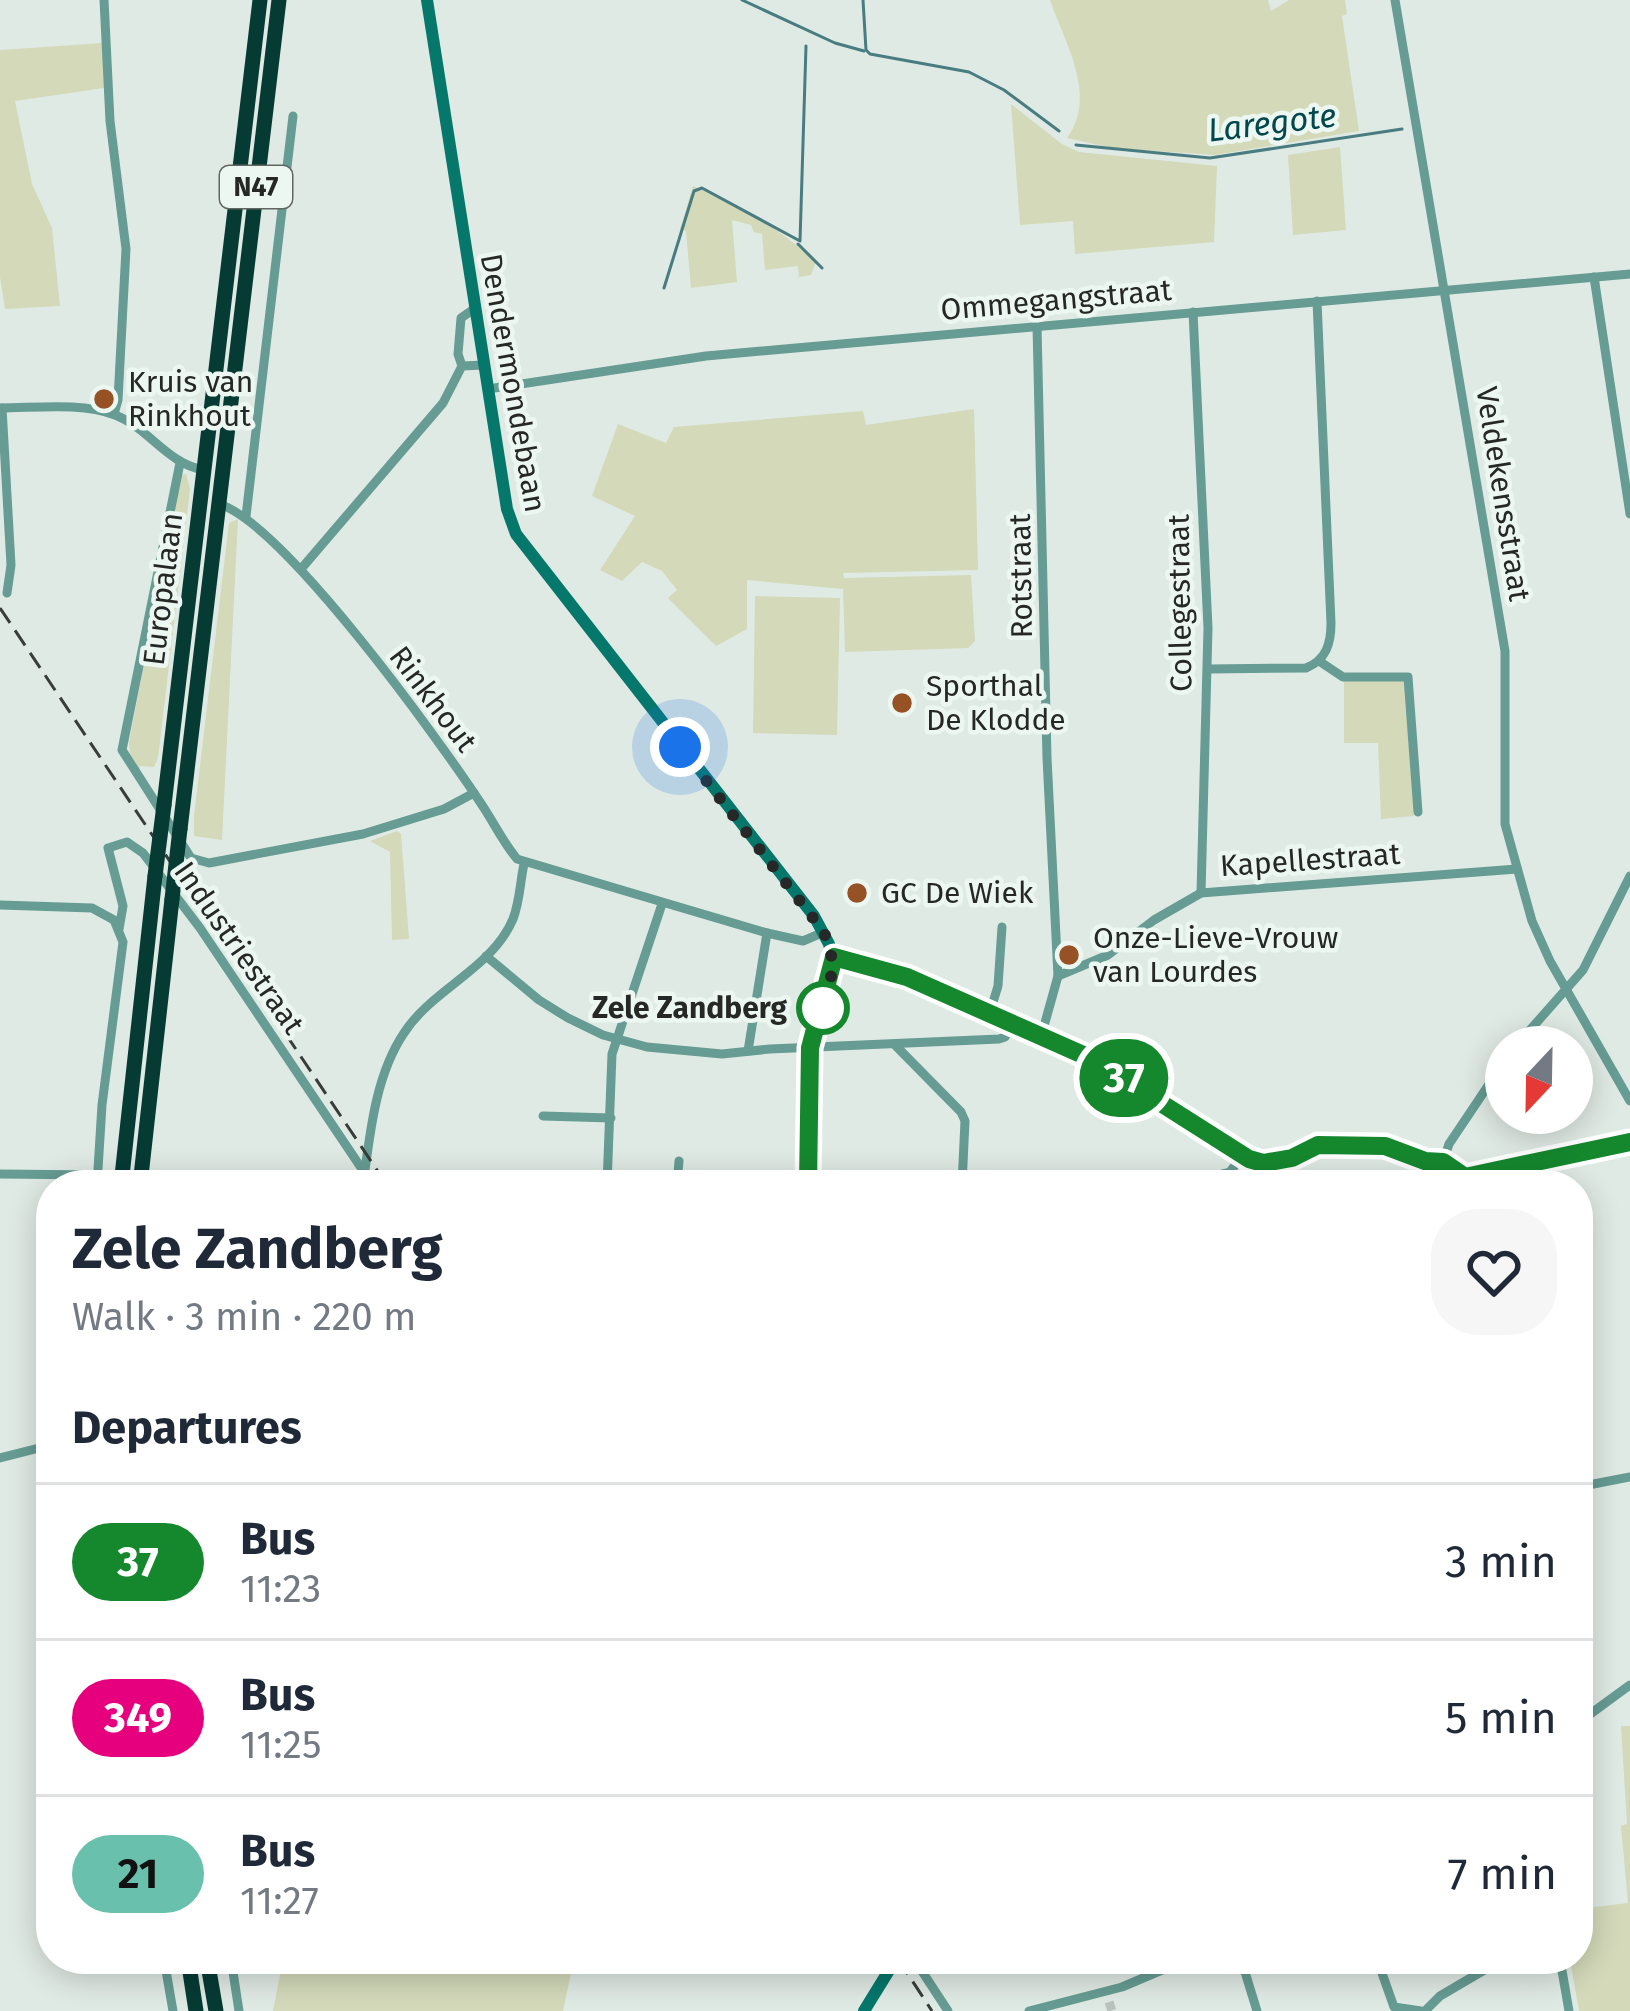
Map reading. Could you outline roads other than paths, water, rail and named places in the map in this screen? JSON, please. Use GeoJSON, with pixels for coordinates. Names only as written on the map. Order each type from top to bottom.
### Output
{"type":"FeatureCollection","features":[{"type":"Feature","properties":{"kind":"highway","name":"Europalaan"},"geometry":{"type":"LineString","coordinates":[[123,1170],[260,0]]}},
{"type":"Feature","properties":{"kind":"highway","name":"Europalaan"},"geometry":{"type":"LineString","coordinates":[[142,1170],[279,0]]}},
{"type":"Feature","properties":{"kind":"highway"},"geometry":{"type":"LineString","coordinates":[[190,1974],[196,2011]]}},
{"type":"Feature","properties":{"kind":"highway"},"geometry":{"type":"LineString","coordinates":[[210,1974],[216,2011]]}},
{"type":"Feature","properties":{"kind":"street"},"geometry":{"type":"LineString","coordinates":[[104,0],[110,121],[126,249],[114,414]]}},
{"type":"Feature","properties":{"kind":"street","name":"Dendermondebaan"},"geometry":{"type":"LineString","coordinates":[[428,0],[507,509],[524,549],[824,932],[834,957]]}},
{"type":"Feature","properties":{"kind":"street","name":"Veldekensstraat"},"geometry":{"type":"LineString","coordinates":[[1395,0],[1505,651],[1504,812],[1532,920],[1630,1102]]}},
{"type":"Feature","properties":{"kind":"street"},"geometry":{"type":"LineString","coordinates":[[246,516],[292,116]]}},
{"type":"Feature","properties":{"kind":"street","name":"Ommegangstraat"},"geometry":{"type":"LineString","coordinates":[[488,389],[661,361],[1630,274]]}},
{"type":"Feature","properties":{"kind":"street"},"geometry":{"type":"LineString","coordinates":[[1594,277],[1630,514]]}},
{"type":"Feature","properties":{"kind":"street"},"geometry":{"type":"LineString","coordinates":[[1208,669],[1296,670],[1319,661],[1328,648],[1331,623],[1317,301]]}},
{"type":"Feature","properties":{"kind":"street"},"geometry":{"type":"LineString","coordinates":[[301,568],[443,403],[462,366],[458,354],[461,318],[474,309]]}},
{"type":"Feature","properties":{"kind":"street","name":"Collegestraat"},"geometry":{"type":"LineString","coordinates":[[1193,312],[1208,669],[1201,893]]}},
{"type":"Feature","properties":{"kind":"street","name":"Rotstraat"},"geometry":{"type":"LineString","coordinates":[[1037,326],[1047,768],[1058,976],[1041,1036]]}},
{"type":"Feature","properties":{"kind":"street"},"geometry":{"type":"LineString","coordinates":[[462,366],[484,365]]}},
{"type":"Feature","properties":{"kind":"street"},"geometry":{"type":"LineString","coordinates":[[7,592],[11,565],[1,408],[114,414],[180,463],[204,470]]}},
{"type":"Feature","properties":{"kind":"street"},"geometry":{"type":"LineString","coordinates":[[180,463],[122,750],[191,858],[208,862],[362,834],[457,804],[474,793]]}},
{"type":"Feature","properties":{"kind":"street","name":"Rinkhout"},"geometry":{"type":"LineString","coordinates":[[219,503],[246,516],[301,568],[524,864]]}},
{"type":"Feature","properties":{"kind":"street"},"geometry":{"type":"LineString","coordinates":[[1319,661],[1343,677],[1408,677],[1418,812]]}},
{"type":"Feature","properties":{"kind":"street","name":"Industriestraat"},"geometry":{"type":"LineString","coordinates":[[118,928],[123,906],[108,848],[127,842],[143,853],[200,928],[363,1170]]}},
{"type":"Feature","properties":{"kind":"street"},"geometry":{"type":"LineString","coordinates":[[364,1170],[390,1056],[414,1019],[486,956],[513,920],[524,864],[767,933],[803,941],[824,932]]}},
{"type":"Feature","properties":{"kind":"street","name":"Kapellestraat"},"geometry":{"type":"LineString","coordinates":[[1058,976],[1108,956],[1154,920],[1201,893],[1517,869]]}},
{"type":"Feature","properties":{"kind":"street"},"geometry":{"type":"LineString","coordinates":[[1534,1026],[1583,970],[1630,876]]}},
{"type":"Feature","properties":{"kind":"street"},"geometry":{"type":"LineString","coordinates":[[607,1170],[612,1054],[662,904]]}},
{"type":"Feature","properties":{"kind":"street"},"geometry":{"type":"LineString","coordinates":[[0,905],[78,905],[104,912],[118,928],[123,956],[102,1105],[99,1170]]}},
{"type":"Feature","properties":{"kind":"street"},"geometry":{"type":"LineString","coordinates":[[990,1012],[998,986],[1002,927]]}},
{"type":"Feature","properties":{"kind":"street"},"geometry":{"type":"LineString","coordinates":[[748,1051],[767,933]]}},
{"type":"Feature","properties":{"kind":"street"},"geometry":{"type":"LineString","coordinates":[[486,956],[539,1000],[617,1040],[698,1054],[999,1039],[1014,1024]]}},
{"type":"Feature","properties":{"kind":"street"},"geometry":{"type":"LineString","coordinates":[[808,1170],[810,1048],[834,957],[907,977],[1109,1069],[1242,1156],[1263,1163],[1292,1158],[1318,1145],[1385,1146],[1425,1161],[1443,1162],[1452,1170]]}},
{"type":"Feature","properties":{"kind":"street"},"geometry":{"type":"LineString","coordinates":[[894,1044],[961,1112],[965,1121],[963,1170]]}},
{"type":"Feature","properties":{"kind":"street"},"geometry":{"type":"LineString","coordinates":[[1443,1162],[1445,1151],[1485,1091]]}},
{"type":"Feature","properties":{"kind":"street"},"geometry":{"type":"LineString","coordinates":[[543,1116],[611,1118]]}},
{"type":"Feature","properties":{"kind":"street"},"geometry":{"type":"LineString","coordinates":[[1512,1170],[1630,1142]]}},
{"type":"Feature","properties":{"kind":"street"},"geometry":{"type":"LineString","coordinates":[[1232,1170],[1242,1156]]}},
{"type":"Feature","properties":{"kind":"street"},"geometry":{"type":"LineString","coordinates":[[678,1170],[679,1161]]}},
{"type":"Feature","properties":{"kind":"street"},"geometry":{"type":"LineString","coordinates":[[1263,1163],[1265,1170]]}},
{"type":"Feature","properties":{"kind":"street"},"geometry":{"type":"LineString","coordinates":[[0,1174],[36,1176]]}},
{"type":"Feature","properties":{"kind":"street"},"geometry":{"type":"LineString","coordinates":[[0,1458],[36,1449]]}},
{"type":"Feature","properties":{"kind":"street"},"geometry":{"type":"LineString","coordinates":[[1593,1484],[1630,1477]]}},
{"type":"Feature","properties":{"kind":"street"},"geometry":{"type":"LineString","coordinates":[[1593,1712],[1630,1685]]}},
{"type":"Feature","properties":{"kind":"street"},"geometry":{"type":"LineString","coordinates":[[167,1974],[173,2011]]}},
{"type":"Feature","properties":{"kind":"street"},"geometry":{"type":"LineString","coordinates":[[233,1974],[239,2011]]}},
{"type":"Feature","properties":{"kind":"street"},"geometry":{"type":"LineString","coordinates":[[864,2011],[887,1974]]}},
{"type":"Feature","properties":{"kind":"street"},"geometry":{"type":"LineString","coordinates":[[924,1974],[948,2011]]}},
{"type":"Feature","properties":{"kind":"street"},"geometry":{"type":"LineString","coordinates":[[1029,2011],[1061,2007],[1149,1974]]}},
{"type":"Feature","properties":{"kind":"street"},"geometry":{"type":"LineString","coordinates":[[1245,1974],[1257,2011]]}},
{"type":"Feature","properties":{"kind":"street"},"geometry":{"type":"LineString","coordinates":[[1383,1974],[1394,2007],[1423,2011],[1477,1974]]}},
{"type":"Feature","properties":{"kind":"street"},"geometry":{"type":"LineString","coordinates":[[1563,1974],[1569,2011]]}},
{"type":"Feature","properties":{"kind":"street"},"geometry":{"type":"LineString","coordinates":[[1106,1990],[1109,2002]]}},
{"type":"Feature","properties":{"kind":"waterway"},"geometry":{"type":"LineString","coordinates":[[742,0],[835,43],[864,51]]}},
{"type":"Feature","properties":{"kind":"waterway","name":"Laregote"},"geometry":{"type":"LineString","coordinates":[[863,0],[870,54],[969,72],[1004,90],[1059,131]]}},
{"type":"Feature","properties":{"kind":"waterway"},"geometry":{"type":"LineString","coordinates":[[664,288],[694,191],[702,188],[800,241],[806,46]]}},
{"type":"Feature","properties":{"kind":"waterway","name":"Laregote"},"geometry":{"type":"LineString","coordinates":[[1076,145],[1210,158],[1402,129]]}},
{"type":"Feature","properties":{"kind":"waterway"},"geometry":{"type":"LineString","coordinates":[[798,244],[822,268]]}},
{"type":"Feature","properties":{"kind":"tunnel"},"geometry":{"type":"LineString","coordinates":[[1109,2002],[1112,2011]]}},
{"type":"Feature","properties":{"kind":"railway"},"geometry":{"type":"LineString","coordinates":[[0,608],[377,1170]]}},
{"type":"Feature","properties":{"kind":"railway"},"geometry":{"type":"LineString","coordinates":[[908,1974],[932,2011]]}},
{"type":"Feature","properties":{"kind":"place","name":"Kruis van Rinkhout"},"geometry":{"type":"Point","coordinates":[104,399]}},
{"type":"Feature","properties":{"kind":"place","name":"Sporthal De Klodde"},"geometry":{"type":"Point","coordinates":[902,703]}},
{"type":"Feature","properties":{"kind":"place","name":"GC De Wiek"},"geometry":{"type":"Point","coordinates":[857,893]}},
{"type":"Feature","properties":{"kind":"place","name":"Onze-Lieve-Vrouw van Lourdes"},"geometry":{"type":"Point","coordinates":[1069,955]}},
{"type":"Feature","properties":{"kind":"place","name":"Zele Zandberg"},"geometry":{"type":"Point","coordinates":[823,1008]}}]}
